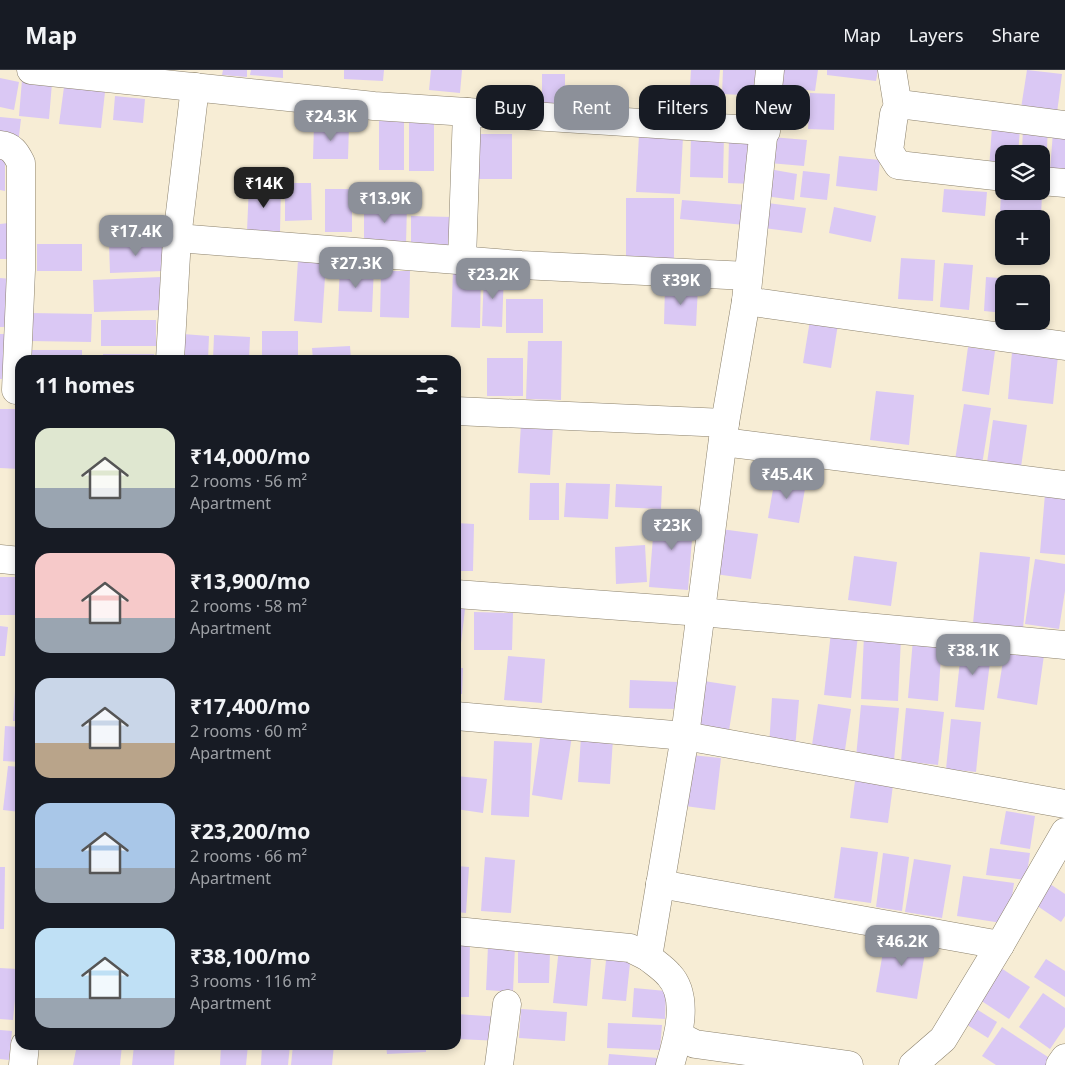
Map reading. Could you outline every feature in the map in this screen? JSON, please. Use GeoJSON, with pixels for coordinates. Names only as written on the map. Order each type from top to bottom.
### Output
{"type":"FeatureCollection","features":[{"type":"Feature","properties":{"kind":"street"},"geometry":{"type":"LineString","coordinates":[[31,70],[374,106],[766,131]]}},
{"type":"Feature","properties":{"kind":"street"},"geometry":{"type":"LineString","coordinates":[[648,957],[685,736],[724,432],[747,288],[766,131],[770,70]]}},
{"type":"Feature","properties":{"kind":"street"},"geometry":{"type":"LineString","coordinates":[[892,70],[898,107],[894,114],[888,151],[898,165],[995,176]]}},
{"type":"Feature","properties":{"kind":"street"},"geometry":{"type":"LineString","coordinates":[[170,355],[177,238],[195,87]]}},
{"type":"Feature","properties":{"kind":"street"},"geometry":{"type":"LineString","coordinates":[[898,107],[907,105],[1065,125]]}},
{"type":"Feature","properties":{"kind":"street"},"geometry":{"type":"LineString","coordinates":[[462,260],[467,112]]}},
{"type":"Feature","properties":{"kind":"street"},"geometry":{"type":"LineString","coordinates":[[0,145],[7,146],[16,152],[21,163],[11,270],[12,390]]}},
{"type":"Feature","properties":{"kind":"street"},"geometry":{"type":"LineString","coordinates":[[1050,182],[1065,183]]}},
{"type":"Feature","properties":{"kind":"street"},"geometry":{"type":"LineString","coordinates":[[177,238],[462,260],[747,288],[1065,346]]}},
{"type":"Feature","properties":{"kind":"street"},"geometry":{"type":"LineString","coordinates":[[461,410],[724,432],[1065,485]]}},
{"type":"Feature","properties":{"kind":"street"},"geometry":{"type":"LineString","coordinates":[[0,559],[15,560]]}},
{"type":"Feature","properties":{"kind":"street"},"geometry":{"type":"LineString","coordinates":[[461,594],[701,612],[1065,644]]}},
{"type":"Feature","properties":{"kind":"street"},"geometry":{"type":"LineString","coordinates":[[461,716],[685,736],[1065,804]]}},
{"type":"Feature","properties":{"kind":"street"},"geometry":{"type":"LineString","coordinates":[[913,1065],[943,1039],[1000,946],[1065,832]]}},
{"type":"Feature","properties":{"kind":"street"},"geometry":{"type":"LineString","coordinates":[[660,884],[1000,946]]}},
{"type":"Feature","properties":{"kind":"street"},"geometry":{"type":"LineString","coordinates":[[461,931],[630,948],[648,957],[670,976],[677,990],[679,1036],[670,1065]]}},
{"type":"Feature","properties":{"kind":"street"},"geometry":{"type":"LineString","coordinates":[[499,1065],[507,1004]]}},
{"type":"Feature","properties":{"kind":"street"},"geometry":{"type":"LineString","coordinates":[[679,1036],[695,1044],[849,1065]]}},
{"type":"Feature","properties":{"kind":"street"},"geometry":{"type":"LineString","coordinates":[[23,1065],[24,1050]]}},
{"type":"Feature","properties":{"kind":"street"},"geometry":{"type":"LineString","coordinates":[[1060,1065],[1065,1058]]}},
{"type":"Feature","properties":{"kind":"building"},"geometry":{"type":"Polygon","coordinates":[[[223,70],[247,70],[247,77],[222,75],[223,70]]]}},
{"type":"Feature","properties":{"kind":"building"},"geometry":{"type":"Polygon","coordinates":[[[251,70],[283,70],[283,78],[250,75],[251,70]]]}},
{"type":"Feature","properties":{"kind":"building"},"geometry":{"type":"Polygon","coordinates":[[[344,70],[384,70],[383,81],[344,79],[344,70]]]}},
{"type":"Feature","properties":{"kind":"building"},"geometry":{"type":"Polygon","coordinates":[[[431,70],[462,70],[460,93],[429,90],[431,70]]]}},
{"type":"Feature","properties":{"kind":"building"},"geometry":{"type":"Polygon","coordinates":[[[691,70],[720,70],[719,85],[690,85],[691,70]]]}},
{"type":"Feature","properties":{"kind":"building"},"geometry":{"type":"Polygon","coordinates":[[[723,70],[766,70],[765,85],[736,85],[736,95],[726,94],[726,85],[722,85],[723,70]]]}},
{"type":"Feature","properties":{"kind":"building"},"geometry":{"type":"Polygon","coordinates":[[[781,70],[818,70],[815,91],[810,90],[810,85],[779,85],[781,70]]]}},
{"type":"Feature","properties":{"kind":"building"},"geometry":{"type":"Polygon","coordinates":[[[827,70],[878,70],[876,81],[827,75],[827,70]]]}},
{"type":"Feature","properties":{"kind":"building"},"geometry":{"type":"Polygon","coordinates":[[[1027,70],[1062,74],[1057,113],[1021,108],[1027,70]]]}},
{"type":"Feature","properties":{"kind":"building"},"geometry":{"type":"Polygon","coordinates":[[[542,74],[565,74],[565,85],[554,85],[554,107],[544,107],[544,85],[542,85],[542,74]]]}},
{"type":"Feature","properties":{"kind":"building"},"geometry":{"type":"Polygon","coordinates":[[[0,78],[19,82],[14,110],[0,107],[0,78]]]}},
{"type":"Feature","properties":{"kind":"building"},"geometry":{"type":"Polygon","coordinates":[[[22,80],[52,83],[49,119],[19,116],[22,80]]]}},
{"type":"Feature","properties":{"kind":"building"},"geometry":{"type":"Polygon","coordinates":[[[64,87],[105,92],[101,128],[59,124],[64,87]]]}},
{"type":"Feature","properties":{"kind":"building"},"geometry":{"type":"Polygon","coordinates":[[[810,93],[835,94],[834,130],[810,129],[810,93]]]}},
{"type":"Feature","properties":{"kind":"building"},"geometry":{"type":"Polygon","coordinates":[[[115,96],[145,99],[143,123],[113,120],[115,96]]]}},
{"type":"Feature","properties":{"kind":"building"},"geometry":{"type":"Polygon","coordinates":[[[0,117],[21,119],[18,144],[0,141],[0,117]]]}},
{"type":"Feature","properties":{"kind":"building"},"geometry":{"type":"Polygon","coordinates":[[[379,121],[404,121],[404,170],[379,170],[379,121]]]}},
{"type":"Feature","properties":{"kind":"building"},"geometry":{"type":"Polygon","coordinates":[[[409,122],[434,122],[434,171],[409,171],[409,122]]]}},
{"type":"Feature","properties":{"kind":"building"},"geometry":{"type":"Polygon","coordinates":[[[314,124],[349,125],[348,159],[313,159],[314,124]]]}},
{"type":"Feature","properties":{"kind":"building"},"geometry":{"type":"Polygon","coordinates":[[[1023,126],[1048,127],[1047,145],[1022,145],[1023,126]]]}},
{"type":"Feature","properties":{"kind":"building"},"geometry":{"type":"Polygon","coordinates":[[[992,127],[1020,129],[1019,145],[995,145],[995,169],[989,169],[992,127]]]}},
{"type":"Feature","properties":{"kind":"building"},"geometry":{"type":"Polygon","coordinates":[[[1053,132],[1065,133],[1065,171],[1050,170],[1053,132]]]}},
{"type":"Feature","properties":{"kind":"building"},"geometry":{"type":"Polygon","coordinates":[[[477,134],[512,134],[512,179],[477,179],[477,134]]]}},
{"type":"Feature","properties":{"kind":"building"},"geometry":{"type":"Polygon","coordinates":[[[639,135],[683,137],[680,194],[636,192],[639,135]]]}},
{"type":"Feature","properties":{"kind":"building"},"geometry":{"type":"Polygon","coordinates":[[[691,136],[724,137],[723,178],[690,177],[691,136]]]}},
{"type":"Feature","properties":{"kind":"building"},"geometry":{"type":"Polygon","coordinates":[[[771,137],[807,140],[804,166],[769,163],[771,137]]]}},
{"type":"Feature","properties":{"kind":"building"},"geometry":{"type":"Polygon","coordinates":[[[729,138],[755,139],[753,184],[728,183],[729,138]]]}},
{"type":"Feature","properties":{"kind":"building"},"geometry":{"type":"Polygon","coordinates":[[[0,149],[5,149],[5,191],[0,190],[0,149]]]}},
{"type":"Feature","properties":{"kind":"building"},"geometry":{"type":"Polygon","coordinates":[[[839,156],[880,160],[877,191],[836,186],[839,156]]]}},
{"type":"Feature","properties":{"kind":"building"},"geometry":{"type":"Polygon","coordinates":[[[769,169],[797,174],[794,200],[765,196],[769,169]]]}},
{"type":"Feature","properties":{"kind":"building"},"geometry":{"type":"Polygon","coordinates":[[[803,171],[830,174],[827,200],[800,197],[803,171]]]}},
{"type":"Feature","properties":{"kind":"building"},"geometry":{"type":"Polygon","coordinates":[[[285,183],[311,183],[312,220],[285,221],[285,183]]]}},
{"type":"Feature","properties":{"kind":"building"},"geometry":{"type":"Polygon","coordinates":[[[249,185],[281,186],[280,232],[247,231],[249,185]]]}},
{"type":"Feature","properties":{"kind":"building"},"geometry":{"type":"Polygon","coordinates":[[[325,189],[352,189],[352,232],[325,232],[325,189]]]}},
{"type":"Feature","properties":{"kind":"building"},"geometry":{"type":"Polygon","coordinates":[[[944,189],[987,192],[985,216],[942,212],[944,189]]]}},
{"type":"Feature","properties":{"kind":"building"},"geometry":{"type":"Polygon","coordinates":[[[626,198],[674,198],[674,263],[626,263],[626,198]]]}},
{"type":"Feature","properties":{"kind":"building"},"geometry":{"type":"Polygon","coordinates":[[[682,200],[747,205],[745,225],[680,219],[682,200]]]}},
{"type":"Feature","properties":{"kind":"building"},"geometry":{"type":"Polygon","coordinates":[[[1001,200],[1042,200],[1041,210],[1000,210],[1001,200]]]}},
{"type":"Feature","properties":{"kind":"building"},"geometry":{"type":"Polygon","coordinates":[[[760,202],[806,208],[802,233],[756,227],[760,202]]]}},
{"type":"Feature","properties":{"kind":"building"},"geometry":{"type":"Polygon","coordinates":[[[364,205],[407,205],[406,244],[364,244],[364,205]]]}},
{"type":"Feature","properties":{"kind":"building"},"geometry":{"type":"Polygon","coordinates":[[[834,207],[876,216],[871,242],[829,233],[834,207]]]}},
{"type":"Feature","properties":{"kind":"building"},"geometry":{"type":"Polygon","coordinates":[[[411,216],[452,217],[452,245],[411,245],[411,216]]]}},
{"type":"Feature","properties":{"kind":"building"},"geometry":{"type":"Polygon","coordinates":[[[9,223],[10,259],[0,259],[0,224],[9,223]]]}},
{"type":"Feature","properties":{"kind":"building"},"geometry":{"type":"Polygon","coordinates":[[[162,241],[163,271],[110,273],[109,243],[162,241]]]}},
{"type":"Feature","properties":{"kind":"building"},"geometry":{"type":"Polygon","coordinates":[[[37,244],[82,244],[82,271],[37,271],[37,244]]]}},
{"type":"Feature","properties":{"kind":"building"},"geometry":{"type":"Polygon","coordinates":[[[901,258],[935,260],[933,301],[898,299],[901,258]]]}},
{"type":"Feature","properties":{"kind":"building"},"geometry":{"type":"Polygon","coordinates":[[[298,260],[326,262],[322,323],[294,321],[298,260]]]}},
{"type":"Feature","properties":{"kind":"building"},"geometry":{"type":"Polygon","coordinates":[[[944,263],[973,265],[969,310],[940,307],[944,263]]]}},
{"type":"Feature","properties":{"kind":"building"},"geometry":{"type":"Polygon","coordinates":[[[340,265],[374,267],[372,312],[338,311],[340,265]]]}},
{"type":"Feature","properties":{"kind":"building"},"geometry":{"type":"Polygon","coordinates":[[[453,270],[481,271],[480,328],[451,327],[453,270]]]}},
{"type":"Feature","properties":{"kind":"building"},"geometry":{"type":"Polygon","coordinates":[[[381,271],[410,271],[409,318],[380,317],[381,271]]]}},
{"type":"Feature","properties":{"kind":"building"},"geometry":{"type":"Polygon","coordinates":[[[484,273],[504,273],[502,327],[482,326],[484,273]]]}},
{"type":"Feature","properties":{"kind":"building"},"geometry":{"type":"Polygon","coordinates":[[[161,277],[162,310],[94,312],[93,280],[161,277]]]}},
{"type":"Feature","properties":{"kind":"building"},"geometry":{"type":"Polygon","coordinates":[[[986,277],[995,278],[995,312],[984,311],[986,277]]]}},
{"type":"Feature","properties":{"kind":"building"},"geometry":{"type":"Polygon","coordinates":[[[0,278],[12,279],[11,327],[0,327],[0,278]]]}},
{"type":"Feature","properties":{"kind":"building"},"geometry":{"type":"Polygon","coordinates":[[[665,286],[698,287],[696,326],[664,324],[665,286]]]}},
{"type":"Feature","properties":{"kind":"building"},"geometry":{"type":"Polygon","coordinates":[[[506,299],[543,299],[543,333],[506,333],[506,299]]]}},
{"type":"Feature","properties":{"kind":"building"},"geometry":{"type":"Polygon","coordinates":[[[30,313],[92,314],[91,342],[30,341],[30,313]]]}},
{"type":"Feature","properties":{"kind":"building"},"geometry":{"type":"Polygon","coordinates":[[[101,320],[156,320],[156,346],[101,346],[101,320]]]}},
{"type":"Feature","properties":{"kind":"building"},"geometry":{"type":"Polygon","coordinates":[[[810,320],[838,324],[831,368],[803,363],[810,320]]]}},
{"type":"Feature","properties":{"kind":"building"},"geometry":{"type":"Polygon","coordinates":[[[262,331],[298,331],[298,355],[262,355],[262,331]]]}},
{"type":"Feature","properties":{"kind":"building"},"geometry":{"type":"Polygon","coordinates":[[[0,334],[4,334],[4,379],[0,379],[0,334]]]}},
{"type":"Feature","properties":{"kind":"building"},"geometry":{"type":"Polygon","coordinates":[[[183,334],[209,336],[208,355],[181,355],[183,334]]]}},
{"type":"Feature","properties":{"kind":"building"},"geometry":{"type":"Polygon","coordinates":[[[214,335],[250,337],[249,355],[213,355],[214,335]]]}},
{"type":"Feature","properties":{"kind":"building"},"geometry":{"type":"Polygon","coordinates":[[[528,341],[562,341],[561,400],[526,399],[528,341]]]}},
{"type":"Feature","properties":{"kind":"building"},"geometry":{"type":"Polygon","coordinates":[[[350,346],[351,355],[313,355],[312,348],[350,346]]]}},
{"type":"Feature","properties":{"kind":"building"},"geometry":{"type":"Polygon","coordinates":[[[968,347],[995,351],[989,395],[962,391],[968,347]]]}},
{"type":"Feature","properties":{"kind":"building"},"geometry":{"type":"Polygon","coordinates":[[[32,350],[82,350],[82,355],[32,355],[32,350]]]}},
{"type":"Feature","properties":{"kind":"building"},"geometry":{"type":"Polygon","coordinates":[[[1012,352],[1058,356],[1053,404],[1008,399],[1012,352]]]}},
{"type":"Feature","properties":{"kind":"building"},"geometry":{"type":"Polygon","coordinates":[[[103,354],[154,354],[154,355],[103,354]]]}},
{"type":"Feature","properties":{"kind":"building"},"geometry":{"type":"Polygon","coordinates":[[[487,358],[523,358],[523,396],[487,396],[487,358]]]}},
{"type":"Feature","properties":{"kind":"building"},"geometry":{"type":"Polygon","coordinates":[[[876,391],[914,395],[909,445],[870,440],[876,391]]]}},
{"type":"Feature","properties":{"kind":"building"},"geometry":{"type":"Polygon","coordinates":[[[964,404],[991,408],[982,465],[955,460],[964,404]]]}},
{"type":"Feature","properties":{"kind":"building"},"geometry":{"type":"Polygon","coordinates":[[[0,409],[15,409],[15,469],[0,468],[0,409]]]}},
{"type":"Feature","properties":{"kind":"building"},"geometry":{"type":"Polygon","coordinates":[[[993,420],[1027,425],[1021,467],[987,463],[993,420]]]}},
{"type":"Feature","properties":{"kind":"building"},"geometry":{"type":"Polygon","coordinates":[[[521,424],[553,426],[550,475],[518,473],[521,424]]]}},
{"type":"Feature","properties":{"kind":"building"},"geometry":{"type":"Polygon","coordinates":[[[775,478],[806,483],[799,523],[768,518],[775,478]]]}},
{"type":"Feature","properties":{"kind":"building"},"geometry":{"type":"Polygon","coordinates":[[[530,483],[559,483],[559,520],[529,520],[530,483]]]}},
{"type":"Feature","properties":{"kind":"building"},"geometry":{"type":"Polygon","coordinates":[[[566,483],[610,484],[608,519],[564,517],[566,483]]]}},
{"type":"Feature","properties":{"kind":"building"},"geometry":{"type":"Polygon","coordinates":[[[616,484],[662,486],[661,509],[615,507],[616,484]]]}},
{"type":"Feature","properties":{"kind":"building"},"geometry":{"type":"Polygon","coordinates":[[[1045,494],[1065,496],[1065,555],[1040,553],[1045,494]]]}},
{"type":"Feature","properties":{"kind":"building"},"geometry":{"type":"Polygon","coordinates":[[[655,512],[694,514],[688,590],[649,587],[655,512]]]}},
{"type":"Feature","properties":{"kind":"building"},"geometry":{"type":"Polygon","coordinates":[[[461,523],[474,524],[473,571],[461,571],[461,523]]]}},
{"type":"Feature","properties":{"kind":"building"},"geometry":{"type":"Polygon","coordinates":[[[721,529],[758,534],[751,579],[715,574],[721,529]]]}},
{"type":"Feature","properties":{"kind":"building"},"geometry":{"type":"Polygon","coordinates":[[[645,545],[647,582],[616,584],[615,547],[645,545]]]}},
{"type":"Feature","properties":{"kind":"building"},"geometry":{"type":"Polygon","coordinates":[[[980,552],[1030,557],[1023,628],[973,623],[980,552]]]}},
{"type":"Feature","properties":{"kind":"building"},"geometry":{"type":"Polygon","coordinates":[[[854,556],[897,562],[891,606],[848,600],[854,556]]]}},
{"type":"Feature","properties":{"kind":"building"},"geometry":{"type":"Polygon","coordinates":[[[1035,559],[1065,564],[1065,591],[1059,629],[1025,624],[1035,559]]]}},
{"type":"Feature","properties":{"kind":"building"},"geometry":{"type":"Polygon","coordinates":[[[0,577],[15,577],[15,615],[0,615],[0,577]]]}},
{"type":"Feature","properties":{"kind":"building"},"geometry":{"type":"Polygon","coordinates":[[[461,609],[465,609],[461,644],[461,609]]]}},
{"type":"Feature","properties":{"kind":"building"},"geometry":{"type":"Polygon","coordinates":[[[474,612],[513,613],[512,650],[474,650],[474,612]]]}},
{"type":"Feature","properties":{"kind":"building"},"geometry":{"type":"Polygon","coordinates":[[[0,626],[8,627],[5,656],[0,656],[0,626]]]}},
{"type":"Feature","properties":{"kind":"building"},"geometry":{"type":"Polygon","coordinates":[[[831,632],[858,635],[851,698],[824,695],[831,632]]]}},
{"type":"Feature","properties":{"kind":"building"},"geometry":{"type":"Polygon","coordinates":[[[864,636],[901,638],[898,701],[861,699],[864,636]]]}},
{"type":"Feature","properties":{"kind":"building"},"geometry":{"type":"Polygon","coordinates":[[[913,639],[942,642],[938,701],[908,698],[913,639]]]}},
{"type":"Feature","properties":{"kind":"building"},"geometry":{"type":"Polygon","coordinates":[[[962,642],[992,646],[984,710],[955,707],[962,642]]]}},
{"type":"Feature","properties":{"kind":"building"},"geometry":{"type":"Polygon","coordinates":[[[1005,649],[1044,655],[1037,705],[997,698],[1005,649]]]}},
{"type":"Feature","properties":{"kind":"building"},"geometry":{"type":"Polygon","coordinates":[[[508,656],[545,659],[542,703],[504,700],[508,656]]]}},
{"type":"Feature","properties":{"kind":"building"},"geometry":{"type":"Polygon","coordinates":[[[461,668],[463,668],[462,694],[461,668]]]}},
{"type":"Feature","properties":{"kind":"building"},"geometry":{"type":"Polygon","coordinates":[[[630,680],[677,682],[676,709],[629,708],[630,680]]]}},
{"type":"Feature","properties":{"kind":"building"},"geometry":{"type":"Polygon","coordinates":[[[704,681],[736,686],[728,737],[697,732],[704,681]]]}},
{"type":"Feature","properties":{"kind":"building"},"geometry":{"type":"Polygon","coordinates":[[[15,691],[15,721],[13,721],[15,691]]]}},
{"type":"Feature","properties":{"kind":"building"},"geometry":{"type":"Polygon","coordinates":[[[772,698],[799,700],[795,750],[769,748],[772,698]]]}},
{"type":"Feature","properties":{"kind":"building"},"geometry":{"type":"Polygon","coordinates":[[[818,704],[851,709],[844,757],[811,752],[818,704]]]}},
{"type":"Feature","properties":{"kind":"building"},"geometry":{"type":"Polygon","coordinates":[[[861,705],[899,708],[894,760],[856,757],[861,705]]]}},
{"type":"Feature","properties":{"kind":"building"},"geometry":{"type":"Polygon","coordinates":[[[906,708],[944,712],[938,765],[901,761],[906,708]]]}},
{"type":"Feature","properties":{"kind":"building"},"geometry":{"type":"Polygon","coordinates":[[[951,719],[981,722],[976,772],[946,769],[951,719]]]}},
{"type":"Feature","properties":{"kind":"building"},"geometry":{"type":"Polygon","coordinates":[[[5,726],[15,727],[15,762],[3,761],[5,726]]]}},
{"type":"Feature","properties":{"kind":"building"},"geometry":{"type":"Polygon","coordinates":[[[541,732],[572,736],[562,800],[532,795],[541,732]]]}},
{"type":"Feature","properties":{"kind":"building"},"geometry":{"type":"Polygon","coordinates":[[[581,737],[613,739],[610,784],[578,782],[581,737]]]}},
{"type":"Feature","properties":{"kind":"building"},"geometry":{"type":"Polygon","coordinates":[[[494,741],[532,743],[529,817],[491,815],[494,741]]]}},
{"type":"Feature","properties":{"kind":"building"},"geometry":{"type":"Polygon","coordinates":[[[691,755],[721,758],[715,810],[685,806],[691,755]]]}},
{"type":"Feature","properties":{"kind":"building"},"geometry":{"type":"Polygon","coordinates":[[[8,766],[15,767],[15,811],[3,810],[8,766]]]}},
{"type":"Feature","properties":{"kind":"building"},"geometry":{"type":"Polygon","coordinates":[[[461,776],[487,779],[483,813],[461,810],[461,776]]]}},
{"type":"Feature","properties":{"kind":"building"},"geometry":{"type":"Polygon","coordinates":[[[855,781],[893,785],[888,823],[850,818],[855,781]]]}},
{"type":"Feature","properties":{"kind":"building"},"geometry":{"type":"Polygon","coordinates":[[[1006,811],[1035,816],[1030,849],[1000,844],[1006,811]]]}},
{"type":"Feature","properties":{"kind":"building"},"geometry":{"type":"Polygon","coordinates":[[[841,847],[878,852],[871,903],[834,898],[841,847]]]}},
{"type":"Feature","properties":{"kind":"building"},"geometry":{"type":"Polygon","coordinates":[[[990,848],[1030,853],[1026,880],[986,875],[990,848]]]}},
{"type":"Feature","properties":{"kind":"building"},"geometry":{"type":"Polygon","coordinates":[[[883,853],[909,857],[902,911],[876,907],[883,853]]]}},
{"type":"Feature","properties":{"kind":"building"},"geometry":{"type":"Polygon","coordinates":[[[485,857],[515,860],[511,913],[481,911],[485,857]]]}},
{"type":"Feature","properties":{"kind":"building"},"geometry":{"type":"Polygon","coordinates":[[[914,859],[951,865],[942,918],[905,912],[914,859]]]}},
{"type":"Feature","properties":{"kind":"building"},"geometry":{"type":"Polygon","coordinates":[[[461,866],[469,867],[466,913],[461,912],[461,866]]]}},
{"type":"Feature","properties":{"kind":"building"},"geometry":{"type":"Polygon","coordinates":[[[0,867],[5,867],[4,929],[0,929],[0,867]]]}},
{"type":"Feature","properties":{"kind":"building"},"geometry":{"type":"Polygon","coordinates":[[[963,876],[1014,883],[1008,924],[957,916],[963,876]]]}},
{"type":"Feature","properties":{"kind":"building"},"geometry":{"type":"Polygon","coordinates":[[[1047,882],[1065,894],[1065,916],[1061,922],[1033,903],[1047,882]]]}},
{"type":"Feature","properties":{"kind":"building"},"geometry":{"type":"Polygon","coordinates":[[[886,935],[927,941],[917,999],[876,992],[886,935]]]}},
{"type":"Feature","properties":{"kind":"building"},"geometry":{"type":"Polygon","coordinates":[[[461,940],[470,941],[469,997],[461,997],[461,940]]]}},
{"type":"Feature","properties":{"kind":"building"},"geometry":{"type":"Polygon","coordinates":[[[488,946],[515,947],[513,992],[486,990],[488,946]]]}},
{"type":"Feature","properties":{"kind":"building"},"geometry":{"type":"Polygon","coordinates":[[[559,948],[592,951],[587,1006],[553,1003],[559,948]]]}},
{"type":"Feature","properties":{"kind":"building"},"geometry":{"type":"Polygon","coordinates":[[[518,951],[550,952],[549,983],[518,983],[518,951]]]}},
{"type":"Feature","properties":{"kind":"building"},"geometry":{"type":"Polygon","coordinates":[[[607,951],[631,954],[626,1001],[602,999],[607,951]]]}},
{"type":"Feature","properties":{"kind":"building"},"geometry":{"type":"Polygon","coordinates":[[[1046,959],[1065,971],[1065,997],[1034,977],[1046,959]]]}},
{"type":"Feature","properties":{"kind":"building"},"geometry":{"type":"Polygon","coordinates":[[[998,966],[1030,987],[1009,1019],[977,998],[998,966]]]}},
{"type":"Feature","properties":{"kind":"building"},"geometry":{"type":"Polygon","coordinates":[[[0,968],[15,969],[13,1020],[0,1019],[0,968]]]}},
{"type":"Feature","properties":{"kind":"building"},"geometry":{"type":"Polygon","coordinates":[[[634,988],[666,991],[665,1019],[632,1017],[634,988]]]}},
{"type":"Feature","properties":{"kind":"building"},"geometry":{"type":"Polygon","coordinates":[[[1043,993],[1065,1008],[1065,1027],[1050,1049],[1019,1027],[1043,993]]]}},
{"type":"Feature","properties":{"kind":"building"},"geometry":{"type":"Polygon","coordinates":[[[970,1005],[997,1022],[988,1038],[961,1021],[970,1005]]]}},
{"type":"Feature","properties":{"kind":"building"},"geometry":{"type":"Polygon","coordinates":[[[521,1009],[567,1012],[565,1041],[519,1038],[521,1009]]]}},
{"type":"Feature","properties":{"kind":"building"},"geometry":{"type":"Polygon","coordinates":[[[461,1014],[502,1017],[501,1041],[461,1039],[461,1014]]]}},
{"type":"Feature","properties":{"kind":"building"},"geometry":{"type":"Polygon","coordinates":[[[608,1023],[662,1025],[660,1050],[607,1048],[608,1023]]]}},
{"type":"Feature","properties":{"kind":"building"},"geometry":{"type":"Polygon","coordinates":[[[1002,1027],[1051,1059],[1047,1065],[996,1065],[982,1056],[1002,1027]]]}},
{"type":"Feature","properties":{"kind":"building"},"geometry":{"type":"Polygon","coordinates":[[[0,1030],[12,1031],[9,1060],[0,1059],[0,1030]]]}},
{"type":"Feature","properties":{"kind":"building"},"geometry":{"type":"Polygon","coordinates":[[[76,1050],[122,1050],[120,1065],[73,1065],[76,1050]]]}},
{"type":"Feature","properties":{"kind":"building"},"geometry":{"type":"Polygon","coordinates":[[[134,1050],[175,1050],[174,1065],[132,1065],[134,1050]]]}},
{"type":"Feature","properties":{"kind":"building"},"geometry":{"type":"Polygon","coordinates":[[[221,1050],[248,1050],[246,1065],[220,1065],[221,1050]]]}},
{"type":"Feature","properties":{"kind":"building"},"geometry":{"type":"Polygon","coordinates":[[[262,1050],[290,1050],[288,1065],[261,1065],[262,1050]]]}},
{"type":"Feature","properties":{"kind":"building"},"geometry":{"type":"Polygon","coordinates":[[[292,1050],[334,1050],[332,1065],[291,1065],[292,1050]]]}},
{"type":"Feature","properties":{"kind":"building"},"geometry":{"type":"Polygon","coordinates":[[[387,1050],[426,1050],[426,1052],[387,1054],[387,1050]]]}},
{"type":"Feature","properties":{"kind":"building"},"geometry":{"type":"Polygon","coordinates":[[[609,1054],[658,1058],[658,1065],[608,1065],[609,1054]]]}}]}
